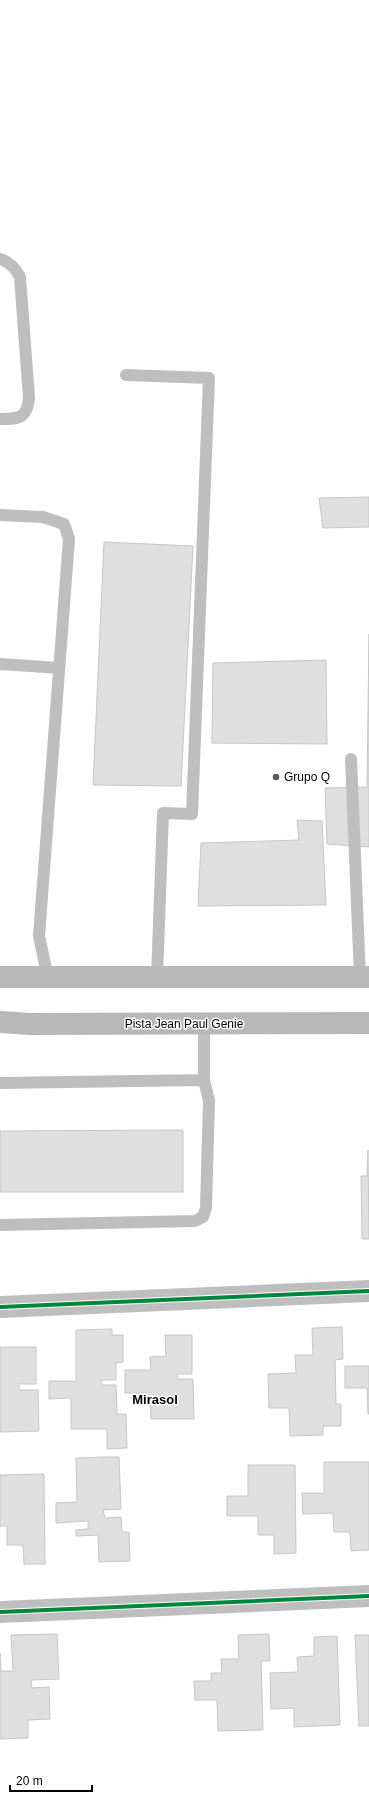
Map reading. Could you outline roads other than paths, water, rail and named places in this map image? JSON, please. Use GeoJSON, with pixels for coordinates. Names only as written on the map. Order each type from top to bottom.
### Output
{"type":"FeatureCollection","features":[{"type":"Feature","properties":{"kind":"main road"},"geometry":{"type":"LineString","coordinates":[[0,977],[365,978]]}},
{"type":"Feature","properties":{"kind":"main road","name":"Pista Jean Paul Genie"},"geometry":{"type":"LineString","coordinates":[[0,1022],[30,1024],[369,1023]]}},
{"type":"Feature","properties":{"kind":"street"},"geometry":{"type":"LineString","coordinates":[[0,1307],[369,1291]]}},
{"type":"Feature","properties":{"kind":"street"},"geometry":{"type":"LineString","coordinates":[[0,1612],[369,1596]]}},
{"type":"Feature","properties":{"kind":"lane"},"geometry":{"type":"LineString","coordinates":[[0,259],[10,263],[20,277],[29,398],[24,414],[15,419],[0,419]]}},
{"type":"Feature","properties":{"kind":"lane"},"geometry":{"type":"LineString","coordinates":[[126,375],[209,378],[192,814],[163,813],[156,978]]}},
{"type":"Feature","properties":{"kind":"lane"},"geometry":{"type":"LineString","coordinates":[[0,515],[43,518],[64,524],[69,539],[39,936],[48,978]]}},
{"type":"Feature","properties":{"kind":"lane"},"geometry":{"type":"LineString","coordinates":[[0,664],[59,668]]}},
{"type":"Feature","properties":{"kind":"lane"},"geometry":{"type":"LineString","coordinates":[[351,759],[365,978]]}},
{"type":"Feature","properties":{"kind":"lane"},"geometry":{"type":"LineString","coordinates":[[0,1225],[195,1221],[203,1217],[206,1208],[208,1101],[204,1080],[204,1024]]}},
{"type":"Feature","properties":{"kind":"lane"},"geometry":{"type":"LineString","coordinates":[[0,1084],[204,1080]]}},
{"type":"Feature","properties":{"kind":"place","name":"Grupo Q"},"geometry":{"type":"Point","coordinates":[276,777]}},
{"type":"Feature","properties":{"kind":"district","name":"Mirasol"},"geometry":{"type":"Point","coordinates":[155,1399]}}]}
